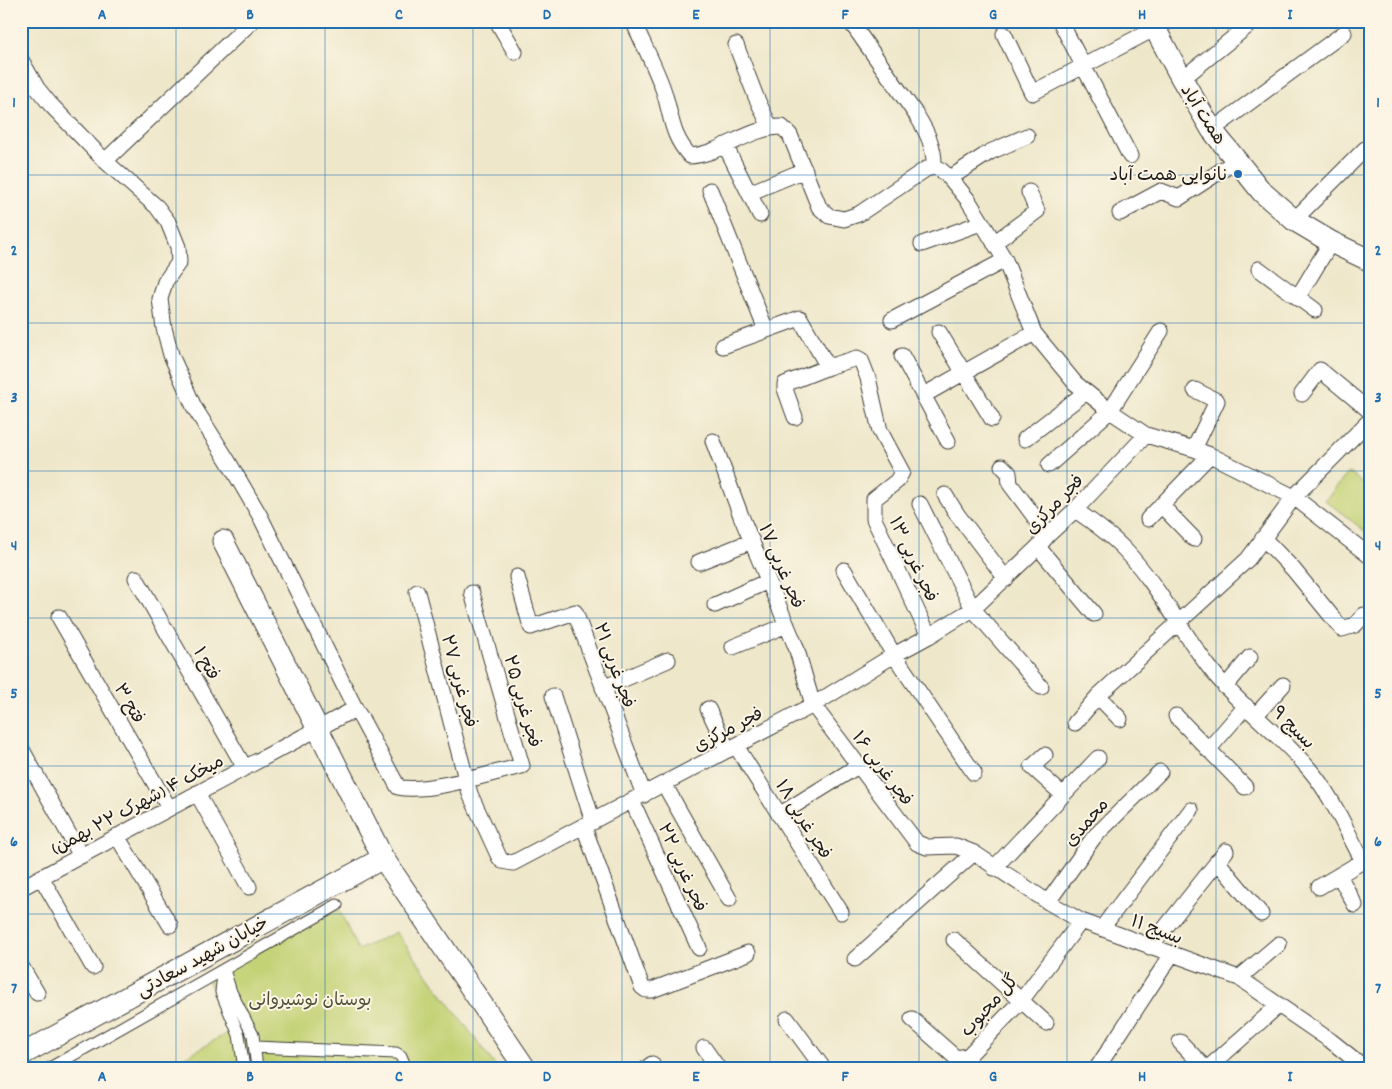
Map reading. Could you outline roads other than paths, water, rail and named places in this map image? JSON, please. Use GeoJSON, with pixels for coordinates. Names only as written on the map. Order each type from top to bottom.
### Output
{"type":"FeatureCollection","features":[{"type":"Feature","properties":{"kind":"main road","name":"همت آباد"},"geometry":{"type":"LineString","coordinates":[[1159,24],[1182,79],[1212,130],[1262,192],[1294,220],[1331,242],[1371,261]]}},
{"type":"Feature","properties":{"kind":"main road"},"geometry":{"type":"LineString","coordinates":[[223,541],[383,858],[524,1068]]}},
{"type":"Feature","properties":{"kind":"main road","name":"خیابان شهید سعادتی"},"geometry":{"type":"LineString","coordinates":[[21,1055],[383,858]]}},
{"type":"Feature","properties":{"kind":"street"},"geometry":{"type":"LineString","coordinates":[[105,161],[252,21]]}},
{"type":"Feature","properties":{"kind":"street"},"geometry":{"type":"LineString","coordinates":[[497,21],[515,52]]}},
{"type":"Feature","properties":{"kind":"street"},"geometry":{"type":"LineString","coordinates":[[633,21],[663,88],[673,128],[680,145],[690,156],[704,155],[770,127],[782,127],[790,134],[819,207],[829,216],[844,219],[859,214],[926,169],[934,167],[941,170],[968,200],[1005,260],[1034,334],[1075,383],[1110,411],[1146,435],[1210,455],[1294,497],[1371,557]]}},
{"type":"Feature","properties":{"kind":"street"},"geometry":{"type":"LineString","coordinates":[[850,21],[927,133],[935,157],[934,167]]}},
{"type":"Feature","properties":{"kind":"street"},"geometry":{"type":"LineString","coordinates":[[1060,21],[1130,156]]}},
{"type":"Feature","properties":{"kind":"street"},"geometry":{"type":"LineString","coordinates":[[1182,79],[1254,21]]}},
{"type":"Feature","properties":{"kind":"street"},"geometry":{"type":"LineString","coordinates":[[1004,34],[1032,92],[1084,66],[1159,24]]}},
{"type":"Feature","properties":{"kind":"street"},"geometry":{"type":"LineString","coordinates":[[1212,130],[1344,33]]}},
{"type":"Feature","properties":{"kind":"street"},"geometry":{"type":"LineString","coordinates":[[736,45],[770,127]]}},
{"type":"Feature","properties":{"kind":"street"},"geometry":{"type":"LineString","coordinates":[[21,60],[26,80],[37,88],[105,161],[157,207],[168,222],[178,247],[179,262],[165,282],[160,299],[164,328],[171,355],[194,407],[260,516],[352,712],[398,787],[404,789],[424,788],[467,779]]}},
{"type":"Feature","properties":{"kind":"street"},"geometry":{"type":"LineString","coordinates":[[950,178],[990,152],[1027,136]]}},
{"type":"Feature","properties":{"kind":"street"},"geometry":{"type":"LineString","coordinates":[[726,145],[760,215]]}},
{"type":"Feature","properties":{"kind":"street"},"geometry":{"type":"LineString","coordinates":[[1294,220],[1365,149]]}},
{"type":"Feature","properties":{"kind":"street"},"geometry":{"type":"LineString","coordinates":[[1120,213],[1161,191],[1178,198],[1236,161]]}},
{"type":"Feature","properties":{"kind":"street"},"geometry":{"type":"LineString","coordinates":[[749,193],[805,170]]}},
{"type":"Feature","properties":{"kind":"street"},"geometry":{"type":"LineString","coordinates":[[710,190],[766,330]]}},
{"type":"Feature","properties":{"kind":"street"},"geometry":{"type":"LineString","coordinates":[[994,243],[1037,211],[1029,192]]}},
{"type":"Feature","properties":{"kind":"street"},"geometry":{"type":"LineString","coordinates":[[922,244],[982,223]]}},
{"type":"Feature","properties":{"kind":"street"},"geometry":{"type":"LineString","coordinates":[[1298,297],[1331,242]]}},
{"type":"Feature","properties":{"kind":"street"},"geometry":{"type":"LineString","coordinates":[[892,320],[1005,260]]}},
{"type":"Feature","properties":{"kind":"street"},"geometry":{"type":"LineString","coordinates":[[1259,269],[1315,310]]}},
{"type":"Feature","properties":{"kind":"street"},"geometry":{"type":"LineString","coordinates":[[723,346],[800,318],[828,367]]}},
{"type":"Feature","properties":{"kind":"street"},"geometry":{"type":"LineString","coordinates":[[1049,466],[1110,411],[1161,331]]}},
{"type":"Feature","properties":{"kind":"street"},"geometry":{"type":"LineString","coordinates":[[939,332],[992,419]]}},
{"type":"Feature","properties":{"kind":"street"},"geometry":{"type":"LineString","coordinates":[[924,395],[1034,334]]}},
{"type":"Feature","properties":{"kind":"street"},"geometry":{"type":"LineString","coordinates":[[902,356],[948,441]]}},
{"type":"Feature","properties":{"kind":"street","name":"فجر غربی ۱۳"},"geometry":{"type":"LineString","coordinates":[[795,416],[785,384],[857,358],[863,364],[880,431],[902,472],[897,481],[874,499],[874,519],[929,636]]}},
{"type":"Feature","properties":{"kind":"street"},"geometry":{"type":"LineString","coordinates":[[1302,394],[1320,370],[1371,412]]}},
{"type":"Feature","properties":{"kind":"street"},"geometry":{"type":"LineString","coordinates":[[1194,449],[1217,401],[1195,390]]}},
{"type":"Feature","properties":{"kind":"street"},"geometry":{"type":"LineString","coordinates":[[1025,439],[1086,392]]}},
{"type":"Feature","properties":{"kind":"street"},"geometry":{"type":"LineString","coordinates":[[1075,723],[1098,696],[1248,559],[1294,497],[1368,426]]}},
{"type":"Feature","properties":{"kind":"street","name":"فجر مرکزی"},"geometry":{"type":"LineString","coordinates":[[467,779],[470,794],[502,861],[513,863],[519,861],[813,706],[894,655],[973,609],[1075,510],[1146,435]]}},
{"type":"Feature","properties":{"kind":"street","name":"فجر غربی ۱۷"},"geometry":{"type":"LineString","coordinates":[[713,441],[796,647],[813,706]]}},
{"type":"Feature","properties":{"kind":"street"},"geometry":{"type":"LineString","coordinates":[[1148,519],[1210,455]]}},
{"type":"Feature","properties":{"kind":"street"},"geometry":{"type":"LineString","coordinates":[[1002,466],[1010,473],[1010,484],[1043,541],[1094,614]]}},
{"type":"Feature","properties":{"kind":"street"},"geometry":{"type":"LineString","coordinates":[[945,495],[1006,579]]}},
{"type":"Feature","properties":{"kind":"street"},"geometry":{"type":"LineString","coordinates":[[920,504],[973,609],[1041,687]]}},
{"type":"Feature","properties":{"kind":"street"},"geometry":{"type":"LineString","coordinates":[[1161,505],[1194,539]]}},
{"type":"Feature","properties":{"kind":"street","name":"بسیج ۹"},"geometry":{"type":"LineString","coordinates":[[1075,510],[1105,531],[1144,572],[1209,667],[1226,687],[1311,771],[1329,797],[1367,864]]}},
{"type":"Feature","properties":{"kind":"street"},"geometry":{"type":"LineString","coordinates":[[1263,538],[1293,569],[1342,629],[1355,625],[1364,616]]}},
{"type":"Feature","properties":{"kind":"street"},"geometry":{"type":"LineString","coordinates":[[699,562],[752,541]]}},
{"type":"Feature","properties":{"kind":"street"},"geometry":{"type":"LineString","coordinates":[[844,570],[894,655],[974,773]]}},
{"type":"Feature","properties":{"kind":"street","name":"فجر غربی ۲۱"},"geometry":{"type":"LineString","coordinates":[[517,577],[531,627],[575,612],[603,688],[638,798]]}},
{"type":"Feature","properties":{"kind":"street","name":"فتح ۱"},"geometry":{"type":"LineString","coordinates":[[136,578],[245,768]]}},
{"type":"Feature","properties":{"kind":"street"},"geometry":{"type":"LineString","coordinates":[[715,605],[768,580]]}},
{"type":"Feature","properties":{"kind":"street","name":"فجر غربی ۲۷"},"geometry":{"type":"LineString","coordinates":[[417,592],[467,779]]}},
{"type":"Feature","properties":{"kind":"street","name":"فجر غربی ۲۵"},"geometry":{"type":"LineString","coordinates":[[467,779],[522,766],[472,593]]}},
{"type":"Feature","properties":{"kind":"street","name":"فتح ۳"},"geometry":{"type":"LineString","coordinates":[[59,617],[169,808]]}},
{"type":"Feature","properties":{"kind":"street"},"geometry":{"type":"LineString","coordinates":[[733,647],[787,625]]}},
{"type":"Feature","properties":{"kind":"street"},"geometry":{"type":"LineString","coordinates":[[1226,687],[1250,657]]}},
{"type":"Feature","properties":{"kind":"street"},"geometry":{"type":"LineString","coordinates":[[603,688],[668,660]]}},
{"type":"Feature","properties":{"kind":"street"},"geometry":{"type":"LineString","coordinates":[[1208,750],[1251,710],[1283,685]]}},
{"type":"Feature","properties":{"kind":"street"},"geometry":{"type":"LineString","coordinates":[[553,696],[588,824],[642,988],[652,990],[748,954]]}},
{"type":"Feature","properties":{"kind":"street"},"geometry":{"type":"LineString","coordinates":[[1098,696],[1120,719]]}},
{"type":"Feature","properties":{"kind":"street","name":"فجر غربی ۱۶"},"geometry":{"type":"LineString","coordinates":[[813,706],[916,843],[928,847]]}},
{"type":"Feature","properties":{"kind":"street","name":"فجر غربی ۱۸"},"geometry":{"type":"LineString","coordinates":[[708,709],[841,912]]}},
{"type":"Feature","properties":{"kind":"street","name":"(شهرک ۲۲ بهمن) میخک ۴"},"geometry":{"type":"LineString","coordinates":[[21,888],[318,728],[352,712]]}},
{"type":"Feature","properties":{"kind":"street"},"geometry":{"type":"LineString","coordinates":[[1176,716],[1245,787]]}},
{"type":"Feature","properties":{"kind":"street"},"geometry":{"type":"LineString","coordinates":[[21,748],[81,856]]}},
{"type":"Feature","properties":{"kind":"street"},"geometry":{"type":"LineString","coordinates":[[1045,755],[1032,767],[1062,794]]}},
{"type":"Feature","properties":{"kind":"street"},"geometry":{"type":"LineString","coordinates":[[994,868],[1098,758]]}},
{"type":"Feature","properties":{"kind":"street"},"geometry":{"type":"LineString","coordinates":[[779,815],[858,766]]}},
{"type":"Feature","properties":{"kind":"street","name":"محمدی"},"geometry":{"type":"LineString","coordinates":[[1048,902],[1094,837],[1160,772]]}},
{"type":"Feature","properties":{"kind":"street"},"geometry":{"type":"LineString","coordinates":[[664,784],[729,899]]}},
{"type":"Feature","properties":{"kind":"street"},"geometry":{"type":"LineString","coordinates":[[198,793],[249,887]]}},
{"type":"Feature","properties":{"kind":"street","name":"فجر غربی ۲۲"},"geometry":{"type":"LineString","coordinates":[[638,798],[699,948]]}},
{"type":"Feature","properties":{"kind":"street"},"geometry":{"type":"LineString","coordinates":[[1102,928],[1192,810]]}},
{"type":"Feature","properties":{"kind":"street"},"geometry":{"type":"LineString","coordinates":[[117,836],[170,925]]}},
{"type":"Feature","properties":{"kind":"street","name":"بسیج ۱۱"},"geometry":{"type":"LineString","coordinates":[[928,847],[956,846],[974,853],[994,868],[1080,921],[1239,978],[1331,1041],[1365,1068]]}},
{"type":"Feature","properties":{"kind":"street"},"geometry":{"type":"LineString","coordinates":[[855,960],[974,853]]}},
{"type":"Feature","properties":{"kind":"street"},"geometry":{"type":"LineString","coordinates":[[1150,946],[1222,856],[1261,914]]}},
{"type":"Feature","properties":{"kind":"street"},"geometry":{"type":"LineString","coordinates":[[1319,888],[1339,875],[1367,864]]}},
{"type":"Feature","properties":{"kind":"street"},"geometry":{"type":"LineString","coordinates":[[1339,875],[1355,905]]}},
{"type":"Feature","properties":{"kind":"street"},"geometry":{"type":"LineString","coordinates":[[40,878],[93,967]]}},
{"type":"Feature","properties":{"kind":"street"},"geometry":{"type":"LineString","coordinates":[[50,1068],[337,905]]}},
{"type":"Feature","properties":{"kind":"street","name":"گل محبوب"},"geometry":{"type":"LineString","coordinates":[[912,1019],[956,1058],[968,1056],[1021,1001],[1080,921]]}},
{"type":"Feature","properties":{"kind":"street"},"geometry":{"type":"LineString","coordinates":[[954,940],[1046,1023]]}},
{"type":"Feature","properties":{"kind":"street"},"geometry":{"type":"LineString","coordinates":[[1239,978],[1279,944]]}},
{"type":"Feature","properties":{"kind":"street"},"geometry":{"type":"LineString","coordinates":[[1097,1068],[1172,954]]}},
{"type":"Feature","properties":{"kind":"street"},"geometry":{"type":"LineString","coordinates":[[21,966],[37,993]]}},
{"type":"Feature","properties":{"kind":"street"},"geometry":{"type":"LineString","coordinates":[[224,970],[231,992],[253,1035],[257,1068]]}},
{"type":"Feature","properties":{"kind":"street"},"geometry":{"type":"LineString","coordinates":[[224,970],[221,992],[239,1035],[244,1068]]}},
{"type":"Feature","properties":{"kind":"street"},"geometry":{"type":"LineString","coordinates":[[1180,1042],[1207,1068],[1279,1005]]}},
{"type":"Feature","properties":{"kind":"street"},"geometry":{"type":"LineString","coordinates":[[787,1019],[823,1068]]}},
{"type":"Feature","properties":{"kind":"street"},"geometry":{"type":"LineString","coordinates":[[255,1047],[396,1053],[401,1056],[406,1068]]}},
{"type":"Feature","properties":{"kind":"street"},"geometry":{"type":"LineString","coordinates":[[704,1048],[718,1068]]}},
{"type":"Feature","properties":{"kind":"place","name":"نانوایی همت آباد"},"geometry":{"type":"Point","coordinates":[1238,174]}},
{"type":"Feature","properties":{"kind":"park label","name":"بوستان نوشیروانی"},"geometry":{"type":"Point","coordinates":[310,999]}}]}
